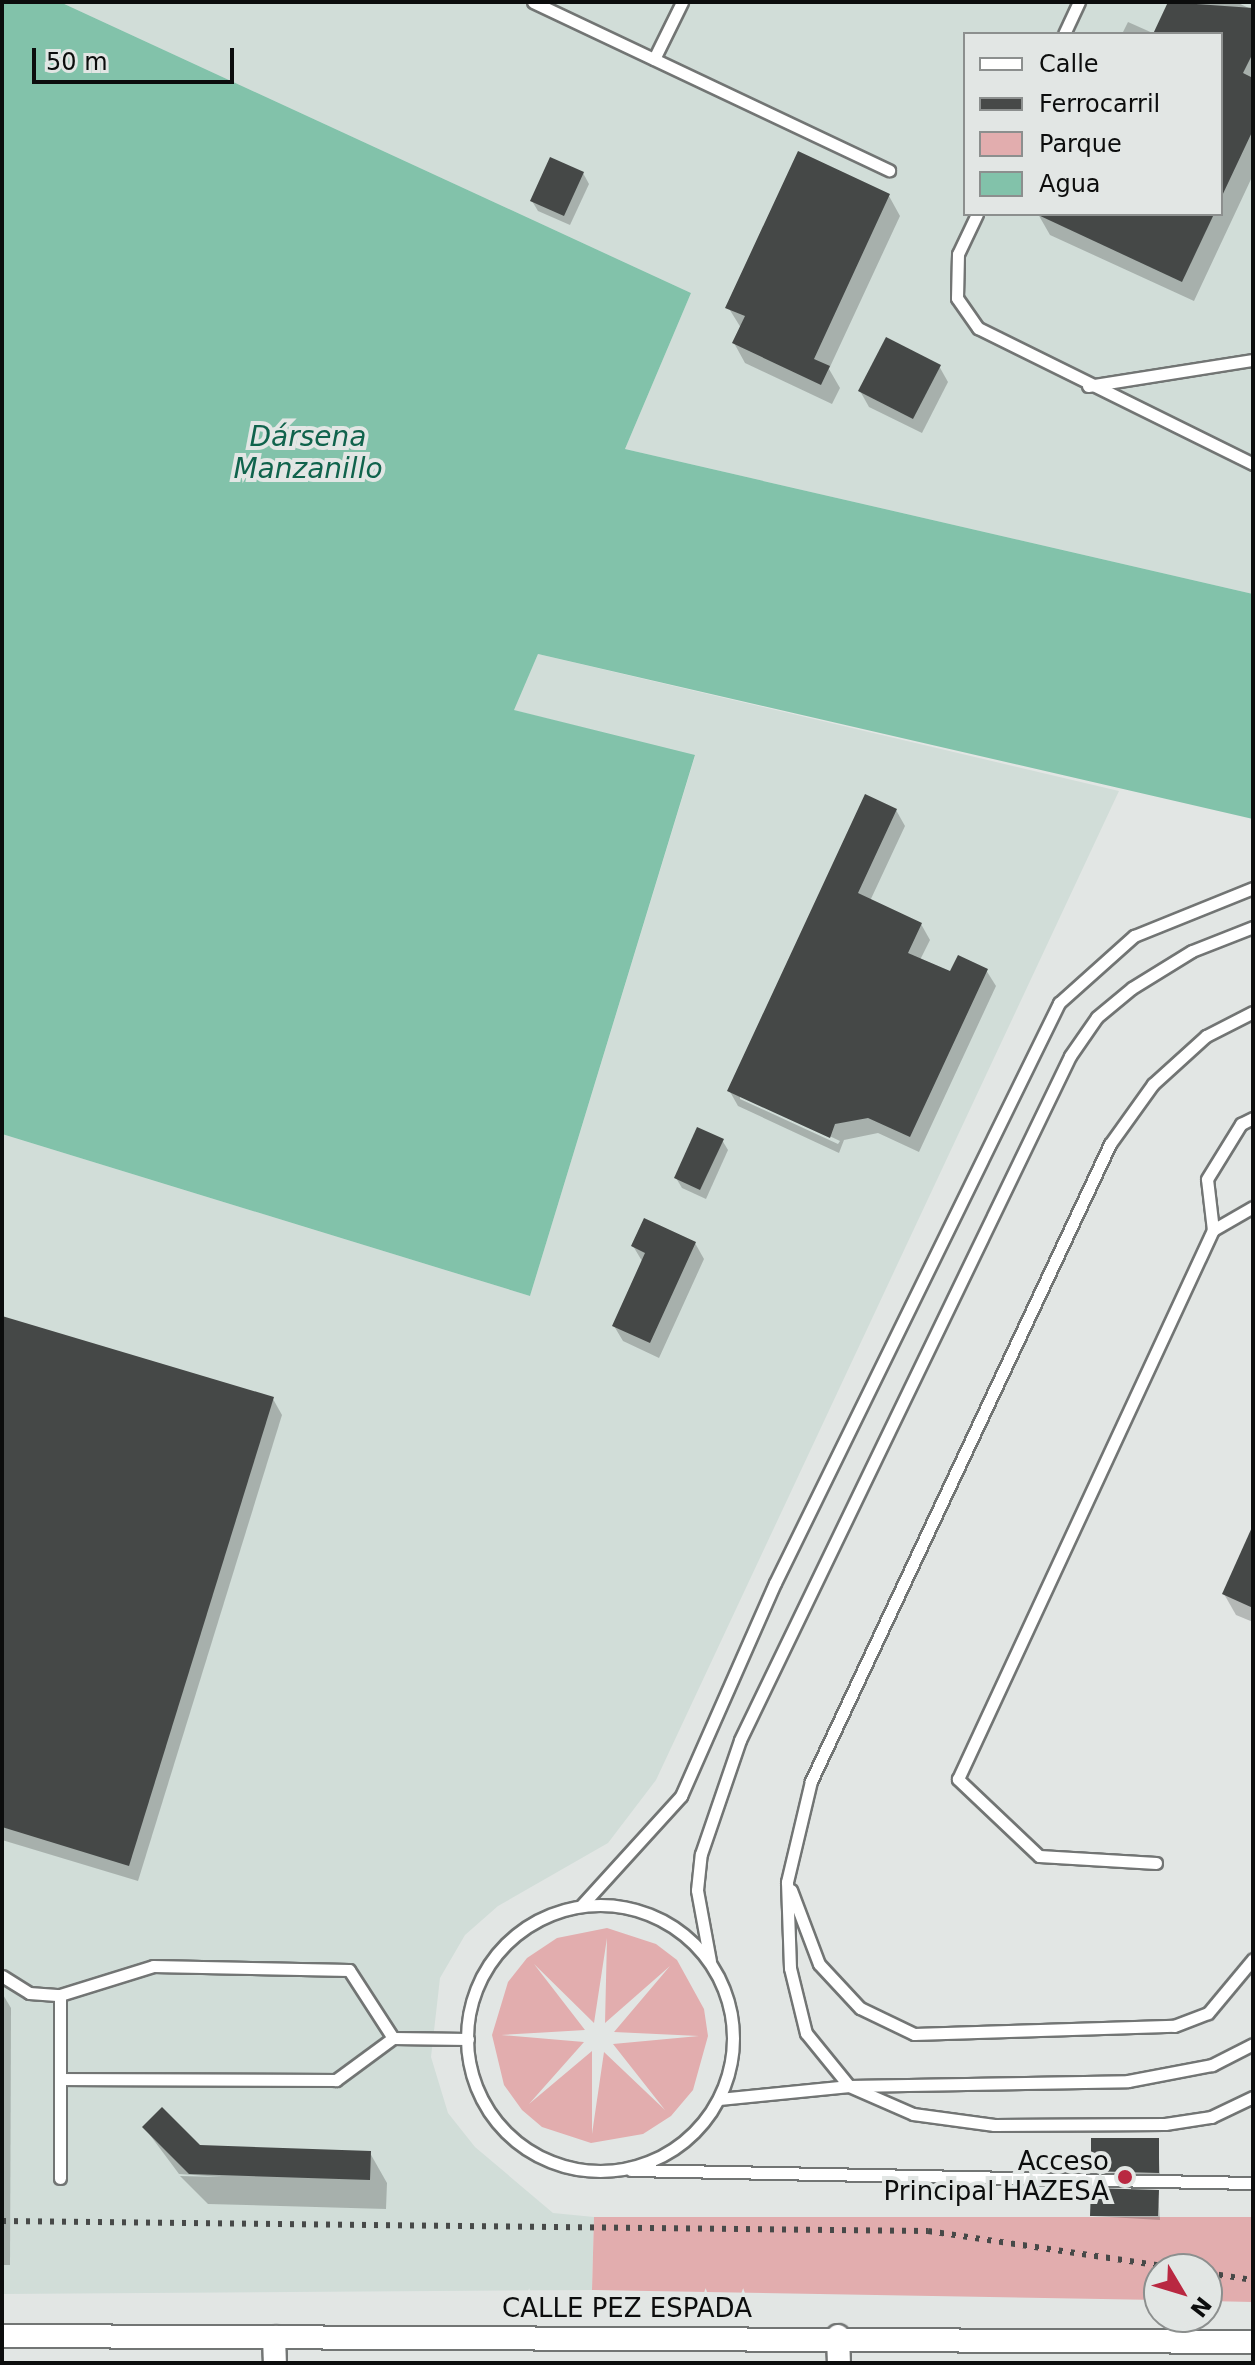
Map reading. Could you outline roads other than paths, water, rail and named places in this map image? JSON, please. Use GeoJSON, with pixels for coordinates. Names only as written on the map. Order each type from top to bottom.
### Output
{"type":"FeatureCollection","features":[{"type":"Feature","properties":{"kind":"street","name":"CALLE PEZ ESPADA"},"geometry":{"type":"LineString","coordinates":[[2,2336],[838,2336],[1253,2342]]}},
{"type":"Feature","properties":{"kind":"street"},"geometry":{"type":"LineString","coordinates":[[838,2336],[839,2363]]}},
{"type":"Feature","properties":{"kind":"street"},"geometry":{"type":"LineString","coordinates":[[274,2337],[275,2363]]}},
{"type":"Feature","properties":{"kind":"lane"},"geometry":{"type":"LineString","coordinates":[[533,2],[889,170]]}},
{"type":"Feature","properties":{"kind":"lane"},"geometry":{"type":"LineString","coordinates":[[654,59],[682,2]]}},
{"type":"Feature","properties":{"kind":"lane"},"geometry":{"type":"LineString","coordinates":[[1065,32],[1079,2]]}},
{"type":"Feature","properties":{"kind":"lane"},"geometry":{"type":"LineString","coordinates":[[976,216],[958,254],[957,298],[978,328],[1088,386],[1253,464]]}},
{"type":"Feature","properties":{"kind":"lane"},"geometry":{"type":"LineString","coordinates":[[1088,386],[1253,360]]}},
{"type":"Feature","properties":{"kind":"lane"},"geometry":{"type":"LineString","coordinates":[[581,1906],[681,1796],[775,1583],[1059,1003],[1134,936],[1253,888]]}},
{"type":"Feature","properties":{"kind":"lane"},"geometry":{"type":"LineString","coordinates":[[622,2170],[661,2157],[694,2132],[719,2099],[734,2029],[710,1961],[697,1890],[701,1854],[740,1740],[1070,1056],[1097,1017],[1132,988],[1192,951],[1253,927]]}},
{"type":"Feature","properties":{"kind":"lane"},"geometry":{"type":"LineString","coordinates":[[1253,1012],[1206,1036],[1153,1084],[1110,1144],[811,1781],[787,1882],[790,1968],[806,2033],[849,2086],[913,2114],[994,2125],[1165,2124],[1211,2117],[1253,2097]]}},
{"type":"Feature","properties":{"kind":"lane"},"geometry":{"type":"LineString","coordinates":[[1156,1863],[1039,1856],[958,1779],[1213,1230],[1207,1179],[1241,1124],[1253,1118]]}},
{"type":"Feature","properties":{"kind":"lane"},"geometry":{"type":"LineString","coordinates":[[1213,1230],[1253,1207]]}},
{"type":"Feature","properties":{"kind":"lane"},"geometry":{"type":"LineString","coordinates":[[787,1882],[819,1964],[860,2008],[914,2034],[1174,2026],[1208,2013],[1253,1959]]}},
{"type":"Feature","properties":{"kind":"lane"},"geometry":{"type":"LineString","coordinates":[[710,1961],[654,1915],[581,1906],[540,1919],[505,1944],[481,1978],[468,2039],[481,2101],[506,2134],[540,2158],[580,2171],[1253,2183]]}},
{"type":"Feature","properties":{"kind":"lane"},"geometry":{"type":"LineString","coordinates":[[2,1976],[29,1993],[60,1995],[153,1966],[349,1970],[393,2038]]}},
{"type":"Feature","properties":{"kind":"lane"},"geometry":{"type":"LineString","coordinates":[[60,1995],[60,2178]]}},
{"type":"Feature","properties":{"kind":"lane"},"geometry":{"type":"LineString","coordinates":[[60,2079],[336,2080],[393,2038],[468,2039]]}},
{"type":"Feature","properties":{"kind":"lane"},"geometry":{"type":"LineString","coordinates":[[719,2099],[849,2086],[1128,2081],[1212,2065],[1253,2044]]}},
{"type":"Feature","properties":{"kind":"water","name":"Dársena Manzanillo"},"geometry":{"type":"Polygon","coordinates":[[[2,2],[60,2],[691,293],[625,449],[1253,594],[1253,819],[538,654],[514,710],[695,755],[530,1296],[2,1134],[2,2]]]}},
{"type":"Feature","properties":{"kind":"railway"},"geometry":{"type":"LineString","coordinates":[[2,2221],[928,2231],[1143,2263]]}},
{"type":"Feature","properties":{"kind":"railway"},"geometry":{"type":"LineString","coordinates":[[1223,2275],[1253,2280]]}},
{"type":"Feature","properties":{"kind":"place","name":"Acceso Principal HAZESA"},"geometry":{"type":"Point","coordinates":[1125,2177]}}]}
